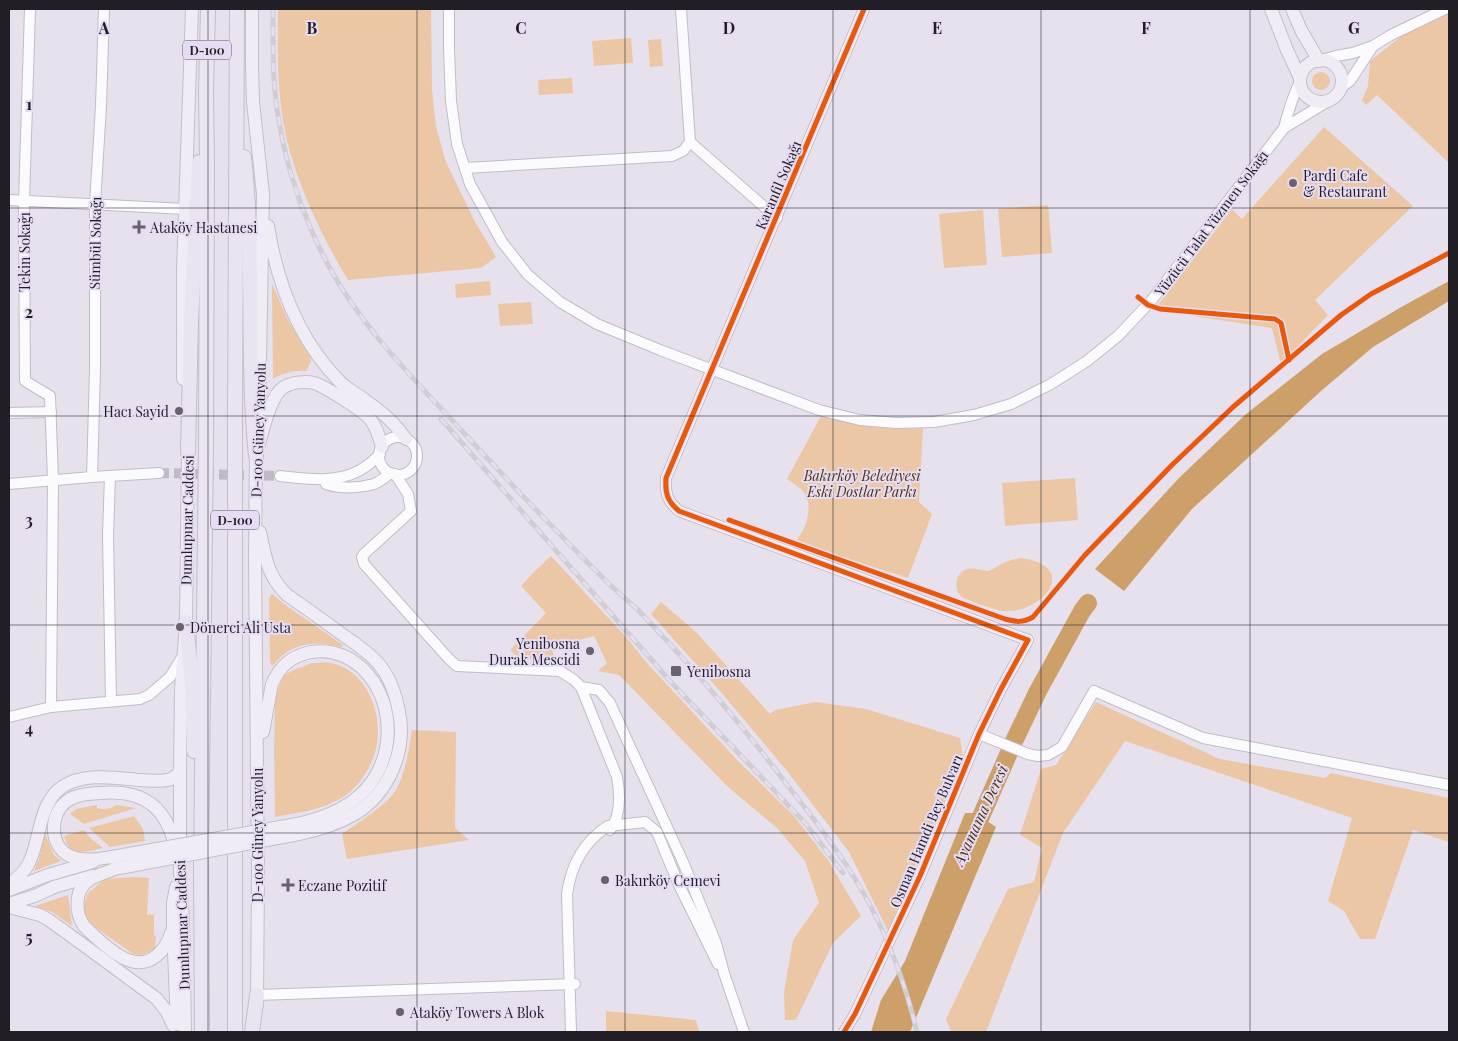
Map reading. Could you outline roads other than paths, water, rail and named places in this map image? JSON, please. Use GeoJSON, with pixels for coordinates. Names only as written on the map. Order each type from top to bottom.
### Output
{"type":"FeatureCollection","features":[{"type":"Feature","properties":{"kind":"highway","name":"D-100"},"geometry":{"type":"LineString","coordinates":[[202,1032],[206,448],[206,91],[208,9]]}},
{"type":"Feature","properties":{"kind":"highway","name":"D-100"},"geometry":{"type":"LineString","coordinates":[[235,1032],[237,9]]}},
{"type":"Feature","properties":{"kind":"highway"},"geometry":{"type":"LineString","coordinates":[[188,453],[196,216],[201,130],[206,91]]}},
{"type":"Feature","properties":{"kind":"highway"},"geometry":{"type":"LineString","coordinates":[[237,112],[246,177],[251,389],[256,456]]}},
{"type":"Feature","properties":{"kind":"highway"},"geometry":{"type":"LineString","coordinates":[[186,622],[192,686],[196,819],[202,863]]}},
{"type":"Feature","properties":{"kind":"highway"},"geometry":{"type":"LineString","coordinates":[[252,1032],[257,996]]}},
{"type":"Feature","properties":{"kind":"main road","name":"Dumlupınar Caddesi"},"geometry":{"type":"LineString","coordinates":[[185,1032],[183,921],[180,874],[180,772],[183,656],[186,622],[188,453],[182,324],[192,9]]}},
{"type":"Feature","properties":{"kind":"main road","name":"D-100 Güney Yanyolu"},"geometry":{"type":"LineString","coordinates":[[252,9],[253,102],[262,194],[259,414],[255,506],[258,1032]]}},
{"type":"Feature","properties":{"kind":"main road"},"geometry":{"type":"LineString","coordinates":[[1272,9],[1305,95],[1317,102],[1330,100],[1337,94],[1342,79],[1338,70],[1331,63],[1320,61],[1312,62],[1307,66],[1300,80]]}},
{"type":"Feature","properties":{"kind":"main road"},"geometry":{"type":"LineString","coordinates":[[1292,9],[1301,30],[1320,61]]}},
{"type":"Feature","properties":{"kind":"main road"},"geometry":{"type":"LineString","coordinates":[[262,194],[272,250],[281,283],[298,322],[322,360],[341,383],[395,423],[406,438]]}},
{"type":"Feature","properties":{"kind":"main road"},"geometry":{"type":"LineString","coordinates":[[256,456],[272,402],[284,386],[301,382],[317,384],[369,418],[377,431],[381,451]]}},
{"type":"Feature","properties":{"kind":"main road"},"geometry":{"type":"LineString","coordinates":[[9,890],[48,875],[298,829],[332,825],[357,812],[375,796],[389,778],[398,753],[401,730],[397,701],[391,686],[379,664],[360,647],[287,595],[277,585],[267,564],[255,506]]}},
{"type":"Feature","properties":{"kind":"main road"},"geometry":{"type":"LineString","coordinates":[[258,769],[272,684],[284,664],[305,653],[327,651],[355,662],[372,678],[384,701],[388,721],[386,749],[376,776],[359,796],[339,810],[298,829]]}},
{"type":"Feature","properties":{"kind":"main road"},"geometry":{"type":"LineString","coordinates":[[372,678],[379,664]]}},
{"type":"Feature","properties":{"kind":"main road"},"geometry":{"type":"LineString","coordinates":[[9,885],[29,864],[46,808],[62,788],[85,778],[100,777],[155,781],[172,778],[180,772]]}},
{"type":"Feature","properties":{"kind":"main road"},"geometry":{"type":"LineString","coordinates":[[113,863],[72,857],[59,845],[54,836],[57,814],[62,806],[76,796],[107,792],[132,795],[146,800],[159,811],[169,826],[180,874],[175,891],[173,929],[177,1032]]}},
{"type":"Feature","properties":{"kind":"main road"},"geometry":{"type":"LineString","coordinates":[[9,906],[113,863]]}},
{"type":"Feature","properties":{"kind":"main road"},"geometry":{"type":"LineString","coordinates":[[113,863],[84,884],[79,893],[77,902],[80,920],[84,926],[118,954],[133,962],[143,962],[159,954],[168,943],[173,929]]}},
{"type":"Feature","properties":{"kind":"main road"},"geometry":{"type":"LineString","coordinates":[[9,906],[49,920],[148,992],[164,1007],[177,1032]]}},
{"type":"Feature","properties":{"kind":"street","name":"Tekin Sokağı"},"geometry":{"type":"LineString","coordinates":[[30,9],[24,201],[25,381],[50,396],[53,480],[51,707]]}},
{"type":"Feature","properties":{"kind":"street","name":"Sümbül Sokağı"},"geometry":{"type":"LineString","coordinates":[[92,477],[95,370],[95,204],[104,9]]}},
{"type":"Feature","properties":{"kind":"street","name":"Yüzücü Talat Yüzmen Sokağı"},"geometry":{"type":"LineString","coordinates":[[449,9],[449,49],[453,115],[457,144],[470,184],[502,242],[528,275],[553,296],[597,324],[819,410],[860,420],[896,423],[934,422],[974,415],[1011,404],[1051,384],[1087,361],[1118,336],[1151,301],[1284,128]]}},
{"type":"Feature","properties":{"kind":"street"},"geometry":{"type":"LineString","coordinates":[[465,168],[672,156],[684,151],[690,142],[681,9]]}},
{"type":"Feature","properties":{"kind":"street","name":"Karanfil Sokağı"},"geometry":{"type":"LineString","coordinates":[[864,9],[666,478],[667,497],[678,511],[1028,640]]}},
{"type":"Feature","properties":{"kind":"street"},"geometry":{"type":"LineString","coordinates":[[1320,61],[1354,53],[1373,46],[1445,9]]}},
{"type":"Feature","properties":{"kind":"street"},"geometry":{"type":"LineString","coordinates":[[1340,88],[1350,81],[1373,46]]}},
{"type":"Feature","properties":{"kind":"street"},"geometry":{"type":"LineString","coordinates":[[1284,128],[1290,104],[1300,80]]}},
{"type":"Feature","properties":{"kind":"street"},"geometry":{"type":"LineString","coordinates":[[1284,128],[1330,100]]}},
{"type":"Feature","properties":{"kind":"street"},"geometry":{"type":"LineString","coordinates":[[690,142],[776,218]]}},
{"type":"Feature","properties":{"kind":"street"},"geometry":{"type":"LineString","coordinates":[[9,200],[186,208]]}},
{"type":"Feature","properties":{"kind":"street"},"geometry":{"type":"LineString","coordinates":[[9,413],[51,412]]}},
{"type":"Feature","properties":{"kind":"street"},"geometry":{"type":"LineString","coordinates":[[280,476],[338,479],[355,473],[368,465],[389,439],[395,437],[406,438],[415,447],[417,454],[417,460],[411,470],[401,474],[393,474],[375,483],[356,487],[332,486],[313,479]]}},
{"type":"Feature","properties":{"kind":"street"},"geometry":{"type":"LineString","coordinates":[[381,451],[382,464],[386,470],[393,474],[408,494],[410,511],[364,554],[362,557],[364,564],[457,666],[560,671],[581,687],[617,777],[619,803],[614,825]]}},
{"type":"Feature","properties":{"kind":"street"},"geometry":{"type":"LineString","coordinates":[[9,484],[159,473]]}},
{"type":"Feature","properties":{"kind":"street"},"geometry":{"type":"LineString","coordinates":[[110,476],[108,535],[111,701]]}},
{"type":"Feature","properties":{"kind":"street","name":"Osman Hamdi Bey Bulvarı"},"geometry":{"type":"LineString","coordinates":[[844,1032],[855,1014],[920,876],[984,736],[1001,689],[1028,640]]}},
{"type":"Feature","properties":{"kind":"street"},"geometry":{"type":"LineString","coordinates":[[9,717],[51,707],[140,699],[149,695],[170,677],[183,656]]}},
{"type":"Feature","properties":{"kind":"street"},"geometry":{"type":"LineString","coordinates":[[581,687],[599,690],[610,703],[683,862],[716,943],[724,974],[744,1032]]}},
{"type":"Feature","properties":{"kind":"street"},"geometry":{"type":"LineString","coordinates":[[984,736],[1028,754],[1048,755],[1062,747],[1094,691],[1203,738],[1449,785]]}},
{"type":"Feature","properties":{"kind":"street"},"geometry":{"type":"LineString","coordinates":[[578,1032],[572,984],[567,894],[568,882],[575,861],[582,849],[602,829],[614,825],[645,822],[654,818],[659,810]]}},
{"type":"Feature","properties":{"kind":"street"},"geometry":{"type":"LineString","coordinates":[[645,822],[657,832],[697,924],[724,974]]}},
{"type":"Feature","properties":{"kind":"street"},"geometry":{"type":"LineString","coordinates":[[257,996],[572,984]]}},
{"type":"Feature","properties":{"kind":"street"},"geometry":{"type":"LineString","coordinates":[[571,1032],[572,984]]}},
{"type":"Feature","properties":{"kind":"waterway","name":"Ayamama Deresi"},"geometry":{"type":"LineString","coordinates":[[972,837],[1038,691],[1088,603]]}},
{"type":"Feature","properties":{"kind":"tunnel"},"geometry":{"type":"LineString","coordinates":[[159,473],[280,476]]}},
{"type":"Feature","properties":{"kind":"railway"},"geometry":{"type":"LineString","coordinates":[[273,9],[275,93],[286,155],[309,225],[338,282],[369,327],[387,349],[497,469],[638,610],[677,652],[771,763],[846,865],[874,913],[892,952],[917,1032]]}},
{"type":"Feature","properties":{"kind":"railway"},"geometry":{"type":"LineString","coordinates":[[441,419],[670,681],[806,824],[843,873]]}},
{"type":"Feature","properties":{"kind":"place","name":"Pardi Cafe & Restaurant"},"geometry":{"type":"Point","coordinates":[1293,183]}},
{"type":"Feature","properties":{"kind":"place","name":"Ataköy Hastanesi"},"geometry":{"type":"Point","coordinates":[139,227]}},
{"type":"Feature","properties":{"kind":"place","name":"Hacı Sayid"},"geometry":{"type":"Point","coordinates":[179,411]}},
{"type":"Feature","properties":{"kind":"place","name":"Dönerci Ali Usta"},"geometry":{"type":"Point","coordinates":[180,627]}},
{"type":"Feature","properties":{"kind":"place","name":"Yenibosna Durak Mescidi"},"geometry":{"type":"Point","coordinates":[590,651]}},
{"type":"Feature","properties":{"kind":"place","name":"Yenibosna"},"geometry":{"type":"Point","coordinates":[676,671]}},
{"type":"Feature","properties":{"kind":"place","name":"Bakırköy Cemevi"},"geometry":{"type":"Point","coordinates":[605,880]}},
{"type":"Feature","properties":{"kind":"place","name":"Eczane Pozitif"},"geometry":{"type":"Point","coordinates":[288,885]}},
{"type":"Feature","properties":{"kind":"place","name":"Ataköy Towers A Blok"},"geometry":{"type":"Point","coordinates":[400,1012]}},
{"type":"Feature","properties":{"kind":"park label","name":"Bakırköy Belediyesi Eski Dostlar Parkı"},"geometry":{"type":"Point","coordinates":[862,484]}}]}
